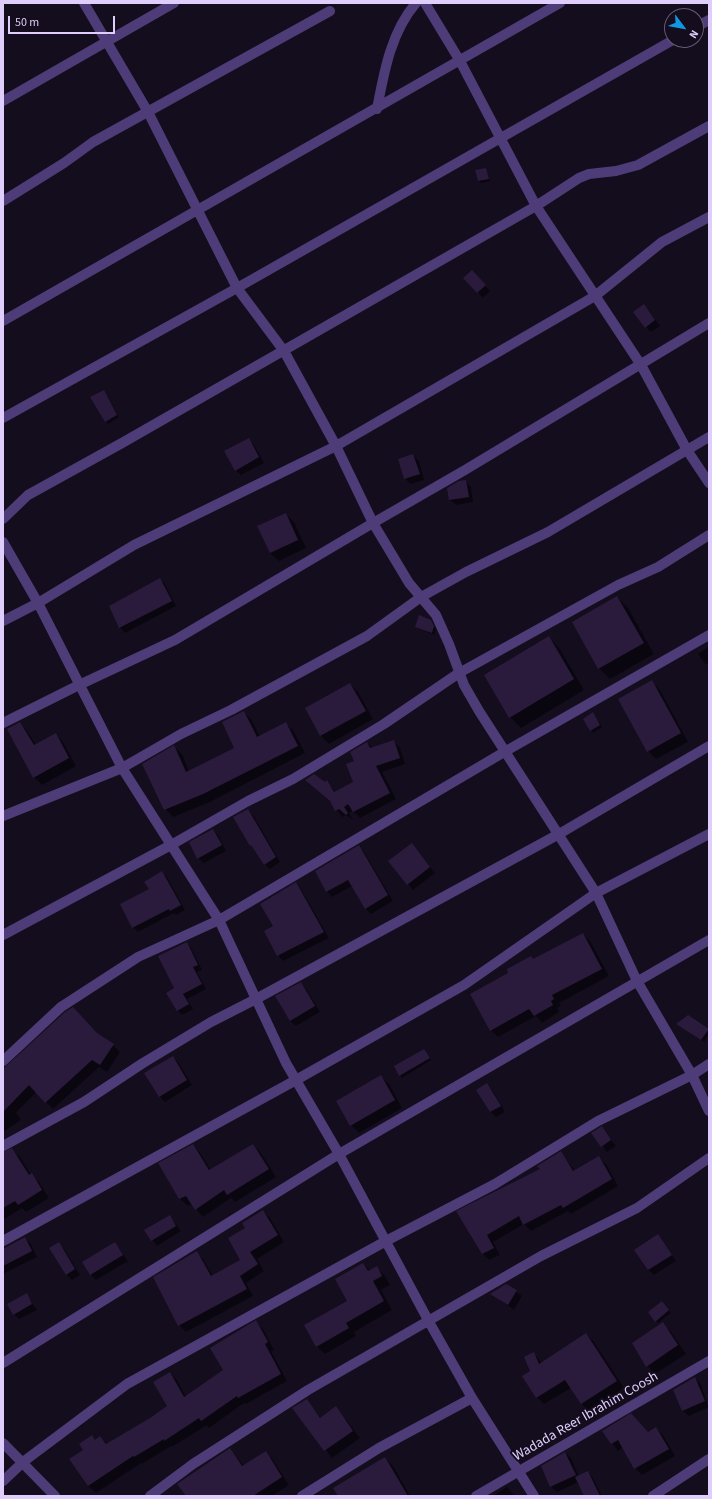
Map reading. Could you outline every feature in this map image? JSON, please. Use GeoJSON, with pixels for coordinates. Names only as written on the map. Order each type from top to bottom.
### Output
{"type":"FeatureCollection","features":[{"type":"Feature","properties":{"kind":"street"},"geometry":{"type":"LineString","coordinates":[[84,3],[108,40],[148,112],[196,210],[237,288],[284,351],[336,446],[373,523],[406,577],[436,615],[449,644],[459,673],[479,711],[596,893],[637,981],[692,1075],[709,1111]]}},
{"type":"Feature","properties":{"kind":"street"},"geometry":{"type":"LineString","coordinates":[[3,101],[174,3]]}},
{"type":"Feature","properties":{"kind":"street"},"geometry":{"type":"LineString","coordinates":[[377,109],[391,48],[403,22],[416,3]]}},
{"type":"Feature","properties":{"kind":"street"},"geometry":{"type":"LineString","coordinates":[[424,3],[460,61],[536,206],[641,364],[688,450],[709,483]]}},
{"type":"Feature","properties":{"kind":"street"},"geometry":{"type":"LineString","coordinates":[[3,321],[196,210],[377,109],[560,3]]}},
{"type":"Feature","properties":{"kind":"street"},"geometry":{"type":"LineString","coordinates":[[3,201],[64,163],[93,142],[330,11]]}},
{"type":"Feature","properties":{"kind":"street"},"geometry":{"type":"LineString","coordinates":[[3,418],[237,288],[664,45]]}},
{"type":"Feature","properties":{"kind":"street"},"geometry":{"type":"LineString","coordinates":[[3,519],[28,495],[284,351],[536,206],[579,178],[589,174],[616,171],[638,165],[709,126]]}},
{"type":"Feature","properties":{"kind":"street"},"geometry":{"type":"LineString","coordinates":[[3,621],[38,603],[134,545],[336,446],[595,296],[662,242],[709,217]]}},
{"type":"Feature","properties":{"kind":"street"},"geometry":{"type":"LineString","coordinates":[[3,723],[174,640],[465,470],[709,323]]}},
{"type":"Feature","properties":{"kind":"street"},"geometry":{"type":"LineString","coordinates":[[3,816],[122,768],[181,734],[231,710],[367,636],[421,597],[466,572],[548,532],[709,437]]}},
{"type":"Feature","properties":{"kind":"street"},"geometry":{"type":"LineString","coordinates":[[3,935],[171,845],[248,801],[293,779],[384,724],[459,673],[618,585],[658,567],[709,535]]}},
{"type":"Feature","properties":{"kind":"street"},"geometry":{"type":"LineString","coordinates":[[3,542],[38,603],[122,768],[219,920],[296,1080],[340,1154],[428,1320],[472,1398],[534,1496]]}},
{"type":"Feature","properties":{"kind":"street"},"geometry":{"type":"LineString","coordinates":[[3,1061],[61,1008],[138,957],[219,920],[506,751],[709,635]]}},
{"type":"Feature","properties":{"kind":"street"},"geometry":{"type":"LineString","coordinates":[[3,1146],[84,1102],[143,1063],[211,1022],[559,834],[709,746]]}},
{"type":"Feature","properties":{"kind":"street"},"geometry":{"type":"LineString","coordinates":[[3,1241],[296,1080],[464,985],[596,893],[709,834]]}},
{"type":"Feature","properties":{"kind":"street"},"geometry":{"type":"LineString","coordinates":[[3,1363],[340,1154],[709,940]]}},
{"type":"Feature","properties":{"kind":"street"},"geometry":{"type":"LineString","coordinates":[[3,1480],[23,1462],[127,1384],[386,1241],[495,1184],[598,1121],[692,1075],[709,1064]]}},
{"type":"Feature","properties":{"kind":"street"},"geometry":{"type":"LineString","coordinates":[[150,1496],[193,1464],[308,1390],[541,1256],[637,1208],[709,1158]]}},
{"type":"Feature","properties":{"kind":"street","name":"Wadada Reer Ibrahim Coosh"},"geometry":{"type":"LineString","coordinates":[[476,1496],[709,1362]]}},
{"type":"Feature","properties":{"kind":"street"},"geometry":{"type":"LineString","coordinates":[[302,1496],[379,1448],[472,1398]]}},
{"type":"Feature","properties":{"kind":"street"},"geometry":{"type":"LineString","coordinates":[[3,1443],[55,1496]]}},
{"type":"Feature","properties":{"kind":"street"},"geometry":{"type":"LineString","coordinates":[[653,1496],[709,1459]]}},
{"type":"Feature","properties":{"kind":"building"},"geometry":{"type":"Polygon","coordinates":[[[486,168],[489,179],[478,181],[475,170],[486,168]]]}},
{"type":"Feature","properties":{"kind":"building"},"geometry":{"type":"Polygon","coordinates":[[[472,270],[486,285],[477,293],[463,278],[472,270]]]}},
{"type":"Feature","properties":{"kind":"building"},"geometry":{"type":"Polygon","coordinates":[[[644,304],[655,320],[645,328],[633,312],[644,304]]]}},
{"type":"Feature","properties":{"kind":"building"},"geometry":{"type":"Polygon","coordinates":[[[104,390],[117,415],[105,422],[90,397],[104,390]]]}},
{"type":"Feature","properties":{"kind":"building"},"geometry":{"type":"Polygon","coordinates":[[[249,438],[259,457],[235,471],[224,451],[249,438]]]}},
{"type":"Feature","properties":{"kind":"building"},"geometry":{"type":"Polygon","coordinates":[[[413,454],[420,474],[404,479],[398,459],[413,454]]]}},
{"type":"Feature","properties":{"kind":"building"},"geometry":{"type":"Polygon","coordinates":[[[466,480],[469,497],[449,500],[447,488],[459,481],[466,480]]]}},
{"type":"Feature","properties":{"kind":"building"},"geometry":{"type":"Polygon","coordinates":[[[286,513],[298,540],[270,553],[257,526],[286,513]]]}},
{"type":"Feature","properties":{"kind":"building"},"geometry":{"type":"Polygon","coordinates":[[[160,578],[172,601],[119,628],[109,606],[160,578]]]}},
{"type":"Feature","properties":{"kind":"building"},"geometry":{"type":"Polygon","coordinates":[[[617,596],[644,643],[598,669],[572,622],[617,596]]]}},
{"type":"Feature","properties":{"kind":"building"},"geometry":{"type":"Polygon","coordinates":[[[419,615],[431,620],[434,626],[432,633],[415,627],[419,615]]]}},
{"type":"Feature","properties":{"kind":"building"},"geometry":{"type":"Polygon","coordinates":[[[549,636],[574,679],[509,718],[484,675],[549,636]]]}},
{"type":"Feature","properties":{"kind":"building"},"geometry":{"type":"Polygon","coordinates":[[[652,680],[681,733],[647,752],[618,699],[652,680]]]}},
{"type":"Feature","properties":{"kind":"building"},"geometry":{"type":"Polygon","coordinates":[[[350,683],[366,711],[320,736],[305,708],[350,683]]]}},
{"type":"Feature","properties":{"kind":"building"},"geometry":{"type":"Polygon","coordinates":[[[244,711],[257,737],[286,722],[298,746],[203,794],[164,810],[142,764],[174,745],[186,772],[234,748],[222,722],[244,711]]]}},
{"type":"Feature","properties":{"kind":"building"},"geometry":{"type":"Polygon","coordinates":[[[593,712],[600,725],[590,731],[583,719],[593,712]]]}},
{"type":"Feature","properties":{"kind":"building"},"geometry":{"type":"Polygon","coordinates":[[[20,722],[34,745],[56,733],[69,758],[33,778],[7,729],[20,722]]]}},
{"type":"Feature","properties":{"kind":"building"},"geometry":{"type":"Polygon","coordinates":[[[394,740],[400,758],[376,766],[390,793],[353,812],[348,804],[344,807],[348,813],[346,815],[339,809],[335,811],[330,801],[305,780],[314,774],[325,782],[327,780],[334,792],[353,782],[346,764],[354,761],[350,752],[367,742],[370,748],[394,740]]]}},
{"type":"Feature","properties":{"kind":"building"},"geometry":{"type":"Polygon","coordinates":[[[248,809],[276,857],[264,865],[251,845],[250,846],[233,817],[248,809]]]}},
{"type":"Feature","properties":{"kind":"building"},"geometry":{"type":"Polygon","coordinates":[[[213,829],[222,845],[197,859],[189,842],[213,829]]]}},
{"type":"Feature","properties":{"kind":"building"},"geometry":{"type":"Polygon","coordinates":[[[412,843],[430,867],[407,885],[388,861],[412,843]]]}},
{"type":"Feature","properties":{"kind":"building"},"geometry":{"type":"Polygon","coordinates":[[[359,845],[388,895],[365,909],[348,880],[326,892],[315,871],[359,845]]]}},
{"type":"Feature","properties":{"kind":"building"},"geometry":{"type":"Polygon","coordinates":[[[162,871],[181,905],[170,911],[169,909],[132,928],[120,904],[149,889],[144,882],[162,871]]]}},
{"type":"Feature","properties":{"kind":"building"},"geometry":{"type":"Polygon","coordinates":[[[296,882],[324,932],[277,956],[264,931],[273,926],[260,904],[296,882]]]}},
{"type":"Feature","properties":{"kind":"building"},"geometry":{"type":"Polygon","coordinates":[[[583,933],[602,969],[552,995],[554,999],[551,1001],[553,1005],[534,1016],[529,1009],[490,1031],[470,994],[508,973],[507,969],[531,956],[533,959],[583,933]]]}},
{"type":"Feature","properties":{"kind":"building"},"geometry":{"type":"Polygon","coordinates":[[[187,942],[198,965],[193,967],[202,984],[183,994],[189,1004],[177,1011],[166,993],[174,988],[158,956],[187,942]]]}},
{"type":"Feature","properties":{"kind":"building"},"geometry":{"type":"Polygon","coordinates":[[[301,982],[315,1006],[290,1021],[275,996],[301,982]]]}},
{"type":"Feature","properties":{"kind":"building"},"geometry":{"type":"Polygon","coordinates":[[[73,1007],[97,1033],[114,1044],[100,1065],[92,1060],[45,1103],[29,1085],[3,1112],[3,1069],[65,1012],[73,1007]]]}},
{"type":"Feature","properties":{"kind":"building"},"geometry":{"type":"Polygon","coordinates":[[[688,1015],[709,1029],[701,1040],[676,1024],[688,1015]]]}},
{"type":"Feature","properties":{"kind":"building"},"geometry":{"type":"Polygon","coordinates":[[[424,1049],[430,1058],[399,1076],[394,1066],[424,1049]]]}},
{"type":"Feature","properties":{"kind":"building"},"geometry":{"type":"Polygon","coordinates":[[[173,1056],[187,1080],[159,1097],[144,1073],[173,1056]]]}},
{"type":"Feature","properties":{"kind":"building"},"geometry":{"type":"Polygon","coordinates":[[[381,1075],[395,1100],[350,1126],[336,1101],[381,1075]]]}},
{"type":"Feature","properties":{"kind":"building"},"geometry":{"type":"Polygon","coordinates":[[[487,1083],[501,1106],[490,1112],[476,1090],[487,1083]]]}},
{"type":"Feature","properties":{"kind":"building"},"geometry":{"type":"Polygon","coordinates":[[[602,1126],[611,1140],[601,1147],[591,1133],[602,1126]]]}},
{"type":"Feature","properties":{"kind":"building"},"geometry":{"type":"Polygon","coordinates":[[[193,1144],[209,1170],[253,1144],[269,1169],[227,1195],[224,1190],[195,1210],[186,1196],[179,1199],[158,1163],[193,1144]]]}},
{"type":"Feature","properties":{"kind":"building"},"geometry":{"type":"Polygon","coordinates":[[[12,1148],[29,1175],[32,1173],[42,1190],[18,1205],[15,1201],[3,1208],[3,1152],[12,1148]]]}},
{"type":"Feature","properties":{"kind":"building"},"geometry":{"type":"Polygon","coordinates":[[[561,1151],[573,1171],[599,1156],[612,1179],[563,1208],[561,1205],[523,1225],[519,1216],[487,1235],[494,1248],[482,1254],[456,1211],[540,1169],[537,1166],[561,1151]]]}},
{"type":"Feature","properties":{"kind":"building"},"geometry":{"type":"Polygon","coordinates":[[[263,1210],[278,1235],[250,1252],[258,1264],[240,1276],[247,1289],[178,1326],[153,1277],[197,1251],[211,1276],[240,1260],[228,1238],[245,1228],[242,1223],[263,1210]]]}},
{"type":"Feature","properties":{"kind":"building"},"geometry":{"type":"Polygon","coordinates":[[[170,1215],[176,1226],[151,1241],[144,1230],[170,1215]]]}},
{"type":"Feature","properties":{"kind":"building"},"geometry":{"type":"Polygon","coordinates":[[[658,1234],[672,1255],[648,1270],[634,1250],[658,1234]]]}},
{"type":"Feature","properties":{"kind":"building"},"geometry":{"type":"Polygon","coordinates":[[[25,1237],[32,1251],[3,1266],[3,1249],[25,1237]]]}},
{"type":"Feature","properties":{"kind":"building"},"geometry":{"type":"Polygon","coordinates":[[[59,1242],[75,1269],[66,1275],[49,1248],[59,1242]]]}},
{"type":"Feature","properties":{"kind":"building"},"geometry":{"type":"Polygon","coordinates":[[[115,1242],[123,1255],[90,1275],[82,1262],[115,1242]]]}},
{"type":"Feature","properties":{"kind":"building"},"geometry":{"type":"Polygon","coordinates":[[[363,1263],[368,1271],[377,1266],[382,1276],[373,1281],[384,1301],[346,1323],[349,1328],[316,1347],[304,1325],[347,1301],[335,1279],[363,1263]]]}},
{"type":"Feature","properties":{"kind":"building"},"geometry":{"type":"Polygon","coordinates":[[[506,1284],[517,1290],[508,1305],[490,1294],[506,1284]]]}},
{"type":"Feature","properties":{"kind":"building"},"geometry":{"type":"Polygon","coordinates":[[[27,1293],[32,1304],[13,1315],[7,1304],[27,1293]]]}},
{"type":"Feature","properties":{"kind":"building"},"geometry":{"type":"Polygon","coordinates":[[[662,1301],[669,1310],[655,1322],[648,1312],[662,1301]]]}},
{"type":"Feature","properties":{"kind":"building"},"geometry":{"type":"Polygon","coordinates":[[[256,1320],[268,1342],[265,1344],[281,1374],[238,1398],[237,1396],[201,1421],[199,1418],[164,1441],[164,1439],[134,1457],[133,1456],[88,1486],[69,1459],[83,1450],[79,1444],[92,1435],[95,1440],[100,1436],[106,1444],[167,1406],[153,1382],[170,1372],[184,1397],[223,1370],[210,1348],[256,1320]]]}},
{"type":"Feature","properties":{"kind":"building"},"geometry":{"type":"Polygon","coordinates":[[[663,1322],[678,1345],[646,1367],[632,1343],[663,1322]]]}},
{"type":"Feature","properties":{"kind":"building"},"geometry":{"type":"Polygon","coordinates":[[[586,1333],[617,1381],[581,1404],[565,1380],[536,1398],[522,1376],[530,1371],[524,1357],[534,1352],[539,1364],[586,1333]]]}},
{"type":"Feature","properties":{"kind":"building"},"geometry":{"type":"Polygon","coordinates":[[[695,1377],[705,1401],[682,1411],[673,1390],[695,1377]]]}},
{"type":"Feature","properties":{"kind":"building"},"geometry":{"type":"Polygon","coordinates":[[[307,1399],[320,1418],[336,1406],[353,1431],[324,1451],[292,1408],[307,1399]]]}},
{"type":"Feature","properties":{"kind":"building"},"geometry":{"type":"Polygon","coordinates":[[[631,1413],[648,1432],[656,1427],[669,1449],[634,1469],[618,1440],[611,1444],[602,1431],[631,1413]]]}},
{"type":"Feature","properties":{"kind":"building"},"geometry":{"type":"Polygon","coordinates":[[[230,1448],[242,1466],[266,1451],[282,1477],[253,1496],[186,1496],[177,1484],[230,1448]]]}},
{"type":"Feature","properties":{"kind":"building"},"geometry":{"type":"Polygon","coordinates":[[[565,1452],[576,1475],[550,1487],[541,1466],[565,1452]]]}},
{"type":"Feature","properties":{"kind":"building"},"geometry":{"type":"Polygon","coordinates":[[[385,1457],[408,1496],[338,1496],[333,1488],[385,1457]]]}},
{"type":"Feature","properties":{"kind":"building"},"geometry":{"type":"Polygon","coordinates":[[[588,1471],[600,1496],[584,1496],[575,1477],[588,1471]]]}}]}
